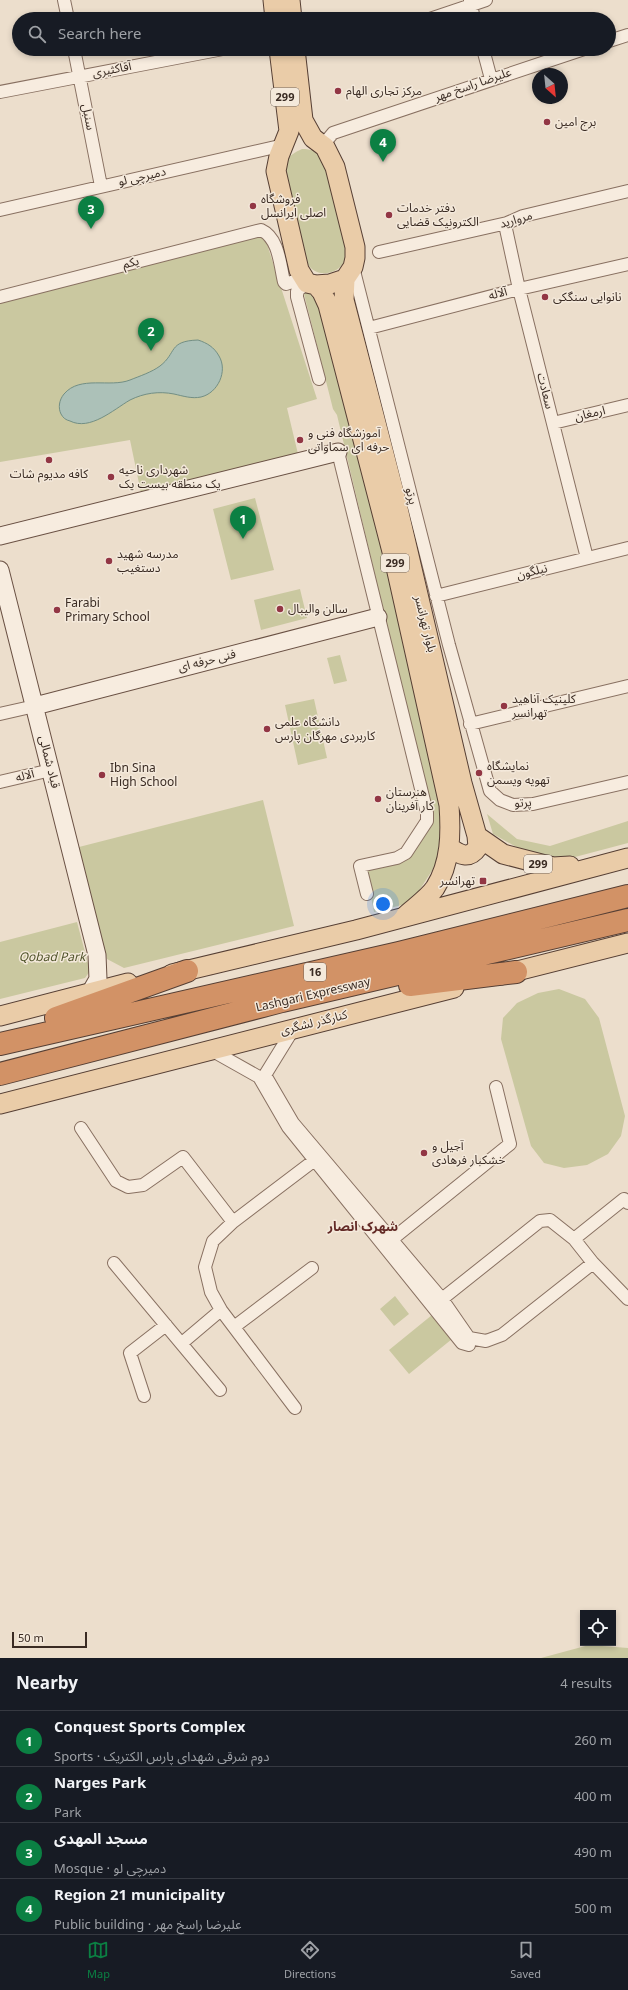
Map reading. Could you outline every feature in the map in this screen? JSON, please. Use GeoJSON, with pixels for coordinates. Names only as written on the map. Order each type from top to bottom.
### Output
{"type":"FeatureCollection","features":[{"type":"Feature","properties":{"kind":"highway","name":"Lashgari Expressway"},"geometry":{"type":"LineString","coordinates":[[0,1044],[399,953],[628,896]]}},
{"type":"Feature","properties":{"kind":"highway","name":"Lashgari Expressway"},"geometry":{"type":"LineString","coordinates":[[0,1074],[282,1001],[628,920]]}},
{"type":"Feature","properties":{"kind":"highway"},"geometry":{"type":"LineString","coordinates":[[0,1036],[187,971]]}},
{"type":"Feature","properties":{"kind":"highway"},"geometry":{"type":"LineString","coordinates":[[282,1001],[364,993],[409,985],[516,972]]}},
{"type":"Feature","properties":{"kind":"highway"},"geometry":{"type":"LineString","coordinates":[[0,1078],[24,1068]]}},
{"type":"Feature","properties":{"kind":"main road"},"geometry":{"type":"LineString","coordinates":[[273,0],[274,12]]}},
{"type":"Feature","properties":{"kind":"main road"},"geometry":{"type":"LineString","coordinates":[[290,0],[291,12]]}},
{"type":"Feature","properties":{"kind":"main road","name":"299"},"geometry":{"type":"LineString","coordinates":[[280,56],[289,124],[288,137],[284,145]]}},
{"type":"Feature","properties":{"kind":"main road","name":"299"},"geometry":{"type":"LineString","coordinates":[[296,56],[303,120],[319,143]]}},
{"type":"Feature","properties":{"kind":"main road"},"geometry":{"type":"LineString","coordinates":[[284,145],[298,139],[319,143]]}},
{"type":"Feature","properties":{"kind":"main road","name":"بلوار تهرانسر"},"geometry":{"type":"LineString","coordinates":[[319,143],[335,167],[350,226],[355,252],[344,300],[396,500],[471,818],[477,836]]}},
{"type":"Feature","properties":{"kind":"main road","name":"بلوار تهرانسر"},"geometry":{"type":"LineString","coordinates":[[284,145],[277,164],[277,176],[295,259],[309,282],[322,292],[328,305],[398,577],[449,805],[451,833],[450,847],[441,874],[434,888],[405,916]]}},
{"type":"Feature","properties":{"kind":"main road"},"geometry":{"type":"LineString","coordinates":[[309,282],[330,284],[349,273]]}},
{"type":"Feature","properties":{"kind":"main road"},"geometry":{"type":"LineString","coordinates":[[450,847],[458,854],[466,856],[471,855],[478,847],[477,836]]}},
{"type":"Feature","properties":{"kind":"main road","name":"299"},"geometry":{"type":"LineString","coordinates":[[477,836],[503,854],[533,863],[553,867],[606,864]]}},
{"type":"Feature","properties":{"kind":"main road"},"geometry":{"type":"LineString","coordinates":[[0,1016],[130,983],[187,971],[356,930],[628,858]]}},
{"type":"Feature","properties":{"kind":"main road","name":"کنارگذر لشگری"},"geometry":{"type":"LineString","coordinates":[[0,1104],[628,943]]}},
{"type":"Feature","properties":{"kind":"street"},"geometry":{"type":"LineString","coordinates":[[64,0],[67,12]]}},
{"type":"Feature","properties":{"kind":"street"},"geometry":{"type":"LineString","coordinates":[[446,12],[470,2],[486,0]]}},
{"type":"Feature","properties":{"kind":"street"},"geometry":{"type":"LineString","coordinates":[[470,2],[472,12]]}},
{"type":"Feature","properties":{"kind":"street"},"geometry":{"type":"LineString","coordinates":[[616,39],[628,35]]}},
{"type":"Feature","properties":{"kind":"street","name":"سنبل"},"geometry":{"type":"LineString","coordinates":[[75,56],[101,186]]}},
{"type":"Feature","properties":{"kind":"street","name":"آقاکثیری"},"geometry":{"type":"LineString","coordinates":[[0,92],[186,56]]}},
{"type":"Feature","properties":{"kind":"street"},"geometry":{"type":"LineString","coordinates":[[485,56],[491,79]]}},
{"type":"Feature","properties":{"kind":"street","name":"علیرضا راسخ مهر"},"geometry":{"type":"LineString","coordinates":[[319,143],[328,139],[334,133],[562,56]]}},
{"type":"Feature","properties":{"kind":"street","name":"دمیرچی لو"},"geometry":{"type":"LineString","coordinates":[[0,210],[284,145]]}},
{"type":"Feature","properties":{"kind":"street","name":"مروارید"},"geometry":{"type":"LineString","coordinates":[[379,252],[507,223],[523,216],[628,191]]}},
{"type":"Feature","properties":{"kind":"street","name":"سعادت"},"geometry":{"type":"LineString","coordinates":[[507,223],[506,229],[519,289],[587,558]]}},
{"type":"Feature","properties":{"kind":"street","name":"یکم"},"geometry":{"type":"LineString","coordinates":[[0,297],[261,230],[269,233],[274,242],[284,282],[286,284],[309,282]]}},
{"type":"Feature","properties":{"kind":"street","name":"آلاله"},"geometry":{"type":"LineString","coordinates":[[369,328],[519,289],[628,264]]}},
{"type":"Feature","properties":{"kind":"street","name":"پرتو"},"geometry":{"type":"LineString","coordinates":[[349,273],[369,328],[436,596],[470,724],[490,791],[504,803],[513,805],[533,804],[628,782]]}},
{"type":"Feature","properties":{"kind":"street"},"geometry":{"type":"LineString","coordinates":[[309,282],[298,291],[297,297],[319,379]]}},
{"type":"Feature","properties":{"kind":"street","name":"ارمغان"},"geometry":{"type":"LineString","coordinates":[[553,423],[628,405]]}},
{"type":"Feature","properties":{"kind":"street"},"geometry":{"type":"LineString","coordinates":[[0,536],[338,452],[427,813],[426,821],[406,853],[397,858],[360,866],[366,894]]}},
{"type":"Feature","properties":{"kind":"street","name":"نیلگون"},"geometry":{"type":"LineString","coordinates":[[436,596],[628,548]]}},
{"type":"Feature","properties":{"kind":"street","name":"قباد شمالی"},"geometry":{"type":"LineString","coordinates":[[0,570],[3,593],[35,706],[97,955]]}},
{"type":"Feature","properties":{"kind":"street","name":"فنی حرفه ای"},"geometry":{"type":"LineString","coordinates":[[35,706],[378,617]]}},
{"type":"Feature","properties":{"kind":"street"},"geometry":{"type":"LineString","coordinates":[[439,680],[449,645]]}},
{"type":"Feature","properties":{"kind":"street"},"geometry":{"type":"LineString","coordinates":[[470,724],[628,686]]}},
{"type":"Feature","properties":{"kind":"street"},"geometry":{"type":"LineString","coordinates":[[0,714],[35,706]]}},
{"type":"Feature","properties":{"kind":"street","name":"آلاله"},"geometry":{"type":"LineString","coordinates":[[0,782],[51,770]]}},
{"type":"Feature","properties":{"kind":"street"},"geometry":{"type":"LineString","coordinates":[[97,955],[110,975],[130,983]]}},
{"type":"Feature","properties":{"kind":"street"},"geometry":{"type":"LineString","coordinates":[[90,993],[98,979],[97,955]]}},
{"type":"Feature","properties":{"kind":"street"},"geometry":{"type":"LineString","coordinates":[[294,1028],[265,1075],[293,1123],[317,1158]]}},
{"type":"Feature","properties":{"kind":"street"},"geometry":{"type":"LineString","coordinates":[[211,1050],[259,1077],[288,1127],[317,1158],[387,1243],[462,1343],[469,1345],[470,1338]]}},
{"type":"Feature","properties":{"kind":"street"},"geometry":{"type":"LineString","coordinates":[[387,1243],[510,1144],[496,1087]]}},
{"type":"Feature","properties":{"kind":"street"},"geometry":{"type":"LineString","coordinates":[[81,1128],[116,1181],[128,1187],[143,1185],[183,1157],[233,1222]]}},
{"type":"Feature","properties":{"kind":"street"},"geometry":{"type":"LineString","coordinates":[[295,1408],[221,1310],[211,1292],[205,1267],[213,1242],[233,1222],[317,1158]]}},
{"type":"Feature","properties":{"kind":"street"},"geometry":{"type":"LineString","coordinates":[[574,1239],[624,1199],[628,1203]]}},
{"type":"Feature","properties":{"kind":"street"},"geometry":{"type":"LineString","coordinates":[[442,1299],[540,1221],[550,1220],[574,1239],[593,1263],[628,1299]]}},
{"type":"Feature","properties":{"kind":"street"},"geometry":{"type":"LineString","coordinates":[[387,1243],[442,1299],[470,1338],[486,1341],[502,1335],[593,1263]]}},
{"type":"Feature","properties":{"kind":"street"},"geometry":{"type":"LineString","coordinates":[[114,1263],[220,1390]]}},
{"type":"Feature","properties":{"kind":"street"},"geometry":{"type":"LineString","coordinates":[[234,1327],[312,1268]]}},
{"type":"Feature","properties":{"kind":"street"},"geometry":{"type":"LineString","coordinates":[[182,1344],[221,1310]]}},
{"type":"Feature","properties":{"kind":"street"},"geometry":{"type":"LineString","coordinates":[[144,1396],[130,1353],[166,1325]]}},
{"type":"Feature","properties":{"kind":"green space"},"geometry":{"type":"Polygon","coordinates":[[[302,149],[314,151],[325,157],[343,225],[346,239],[346,259],[341,266],[329,273],[319,273],[315,271],[305,260],[284,175],[286,162],[290,156],[302,149]]]}},
{"type":"Feature","properties":{"kind":"green space"},"geometry":{"type":"Polygon","coordinates":[[[258,234],[264,235],[317,399],[287,408],[298,454],[141,493],[130,440],[0,462],[0,303],[258,234]]]}},
{"type":"Feature","properties":{"kind":"green space"},"geometry":{"type":"Polygon","coordinates":[[[307,290],[323,302],[448,816],[435,866],[413,900],[402,905],[374,912],[365,867],[399,860],[428,824],[403,693],[337,415],[333,409],[304,294],[304,291],[307,290]]]}},
{"type":"Feature","properties":{"kind":"green space"},"geometry":{"type":"Polygon","coordinates":[[[255,498],[274,570],[231,580],[213,509],[255,498]]]}},
{"type":"Feature","properties":{"kind":"green space","name":"سالن والیبال"},"geometry":{"type":"Polygon","coordinates":[[[300,589],[307,618],[261,630],[254,600],[300,589]]]}},
{"type":"Feature","properties":{"kind":"green space"},"geometry":{"type":"Polygon","coordinates":[[[340,655],[347,681],[334,684],[327,658],[340,655]]]}},
{"type":"Feature","properties":{"kind":"green space"},"geometry":{"type":"Polygon","coordinates":[[[314,699],[327,758],[298,765],[285,705],[314,699]]]}},
{"type":"Feature","properties":{"kind":"green space"},"geometry":{"type":"Polygon","coordinates":[[[263,800],[294,926],[124,968],[107,959],[79,847],[263,800]]]}},
{"type":"Feature","properties":{"kind":"green space"},"geometry":{"type":"Polygon","coordinates":[[[487,814],[517,839],[550,846],[628,821],[628,843],[575,857],[536,858],[493,834],[487,814]]]}},
{"type":"Feature","properties":{"kind":"green space","name":"Qobad Park"},"geometry":{"type":"Polygon","coordinates":[[[77,922],[90,971],[85,978],[0,999],[0,942],[77,922]]]}},
{"type":"Feature","properties":{"kind":"green space"},"geometry":{"type":"Polygon","coordinates":[[[559,989],[585,999],[599,1018],[625,1116],[621,1136],[608,1154],[587,1165],[564,1168],[544,1163],[531,1146],[501,1039],[503,1018],[517,1003],[538,993],[559,989]]]}},
{"type":"Feature","properties":{"kind":"green space"},"geometry":{"type":"Polygon","coordinates":[[[395,1296],[409,1314],[394,1326],[380,1309],[395,1296]]]}},
{"type":"Feature","properties":{"kind":"green space"},"geometry":{"type":"Polygon","coordinates":[[[432,1315],[452,1339],[409,1374],[389,1350],[432,1315]]]}},
{"type":"Feature","properties":{"kind":"green space"},"geometry":{"type":"Polygon","coordinates":[[[585,1646],[628,1648],[628,1658],[541,1658],[585,1646]]]}},
{"type":"Feature","properties":{"kind":"shaded area"},"geometry":{"type":"Polygon","coordinates":[[[198,340],[213,348],[222,362],[222,375],[220,381],[217,386],[207,395],[194,398],[168,393],[146,394],[130,400],[101,418],[85,423],[69,421],[61,414],[59,407],[60,401],[64,394],[71,388],[87,383],[114,383],[130,380],[150,372],[160,366],[169,357],[177,345],[188,341],[198,340]]]}},
{"type":"Feature","properties":{"kind":"place","name":"مرکز تجاری الهام"},"geometry":{"type":"Point","coordinates":[338,91]}},
{"type":"Feature","properties":{"kind":"place","name":"برج امین"},"geometry":{"type":"Point","coordinates":[547,122]}},
{"type":"Feature","properties":{"kind":"place","name":"Region 21 municipality"},"geometry":{"type":"Point","coordinates":[383,162]}},
{"type":"Feature","properties":{"kind":"place","name":"فروشگاه اصلی ایرانسل"},"geometry":{"type":"Point","coordinates":[253,206]}},
{"type":"Feature","properties":{"kind":"place","name":"دفتر خدمات الکترونیک قضایی"},"geometry":{"type":"Point","coordinates":[389,215]}},
{"type":"Feature","properties":{"kind":"place","name":"مسجد المهدی"},"geometry":{"type":"Point","coordinates":[91,229]}},
{"type":"Feature","properties":{"kind":"place","name":"نانوایی سنگکی"},"geometry":{"type":"Point","coordinates":[545,297]}},
{"type":"Feature","properties":{"kind":"place","name":"Narges Park"},"geometry":{"type":"Point","coordinates":[151,351]}},
{"type":"Feature","properties":{"kind":"place","name":"آموزشگاه فنی و حرفه ای سماواتی"},"geometry":{"type":"Point","coordinates":[300,440]}},
{"type":"Feature","properties":{"kind":"place","name":"کافه مدیوم شات"},"geometry":{"type":"Point","coordinates":[49,460]}},
{"type":"Feature","properties":{"kind":"place","name":"شهرداری ناحیه یک منطقه بیست یک"},"geometry":{"type":"Point","coordinates":[111,477]}},
{"type":"Feature","properties":{"kind":"place","name":"Conquest Sports Complex"},"geometry":{"type":"Point","coordinates":[243,539]}},
{"type":"Feature","properties":{"kind":"place","name":"مدرسه شهید دستغیب"},"geometry":{"type":"Point","coordinates":[109,561]}},
{"type":"Feature","properties":{"kind":"place","name":"سالن والیبال"},"geometry":{"type":"Point","coordinates":[280,609]}},
{"type":"Feature","properties":{"kind":"place","name":"Farabi Primary School"},"geometry":{"type":"Point","coordinates":[57,610]}},
{"type":"Feature","properties":{"kind":"place","name":"کلینیک آناهید تهرانسر"},"geometry":{"type":"Point","coordinates":[504,706]}},
{"type":"Feature","properties":{"kind":"place","name":"دانشگاه علمی کاربردی مهرگان پارس"},"geometry":{"type":"Point","coordinates":[267,729]}},
{"type":"Feature","properties":{"kind":"place","name":"نمایشگاه تهویه ویسمن"},"geometry":{"type":"Point","coordinates":[479,773]}},
{"type":"Feature","properties":{"kind":"place","name":"Ibn Sina High School"},"geometry":{"type":"Point","coordinates":[102,775]}},
{"type":"Feature","properties":{"kind":"place","name":"هنرستان کار آفرینان"},"geometry":{"type":"Point","coordinates":[378,799]}},
{"type":"Feature","properties":{"kind":"place","name":"تهرانسر"},"geometry":{"type":"Point","coordinates":[483,881]}},
{"type":"Feature","properties":{"kind":"place","name":"آجیل و خشکبار فرهادی"},"geometry":{"type":"Point","coordinates":[424,1153]}},
{"type":"Feature","properties":{"kind":"district","name":"شهرک انصار"},"geometry":{"type":"Point","coordinates":[363,1227]}}]}
